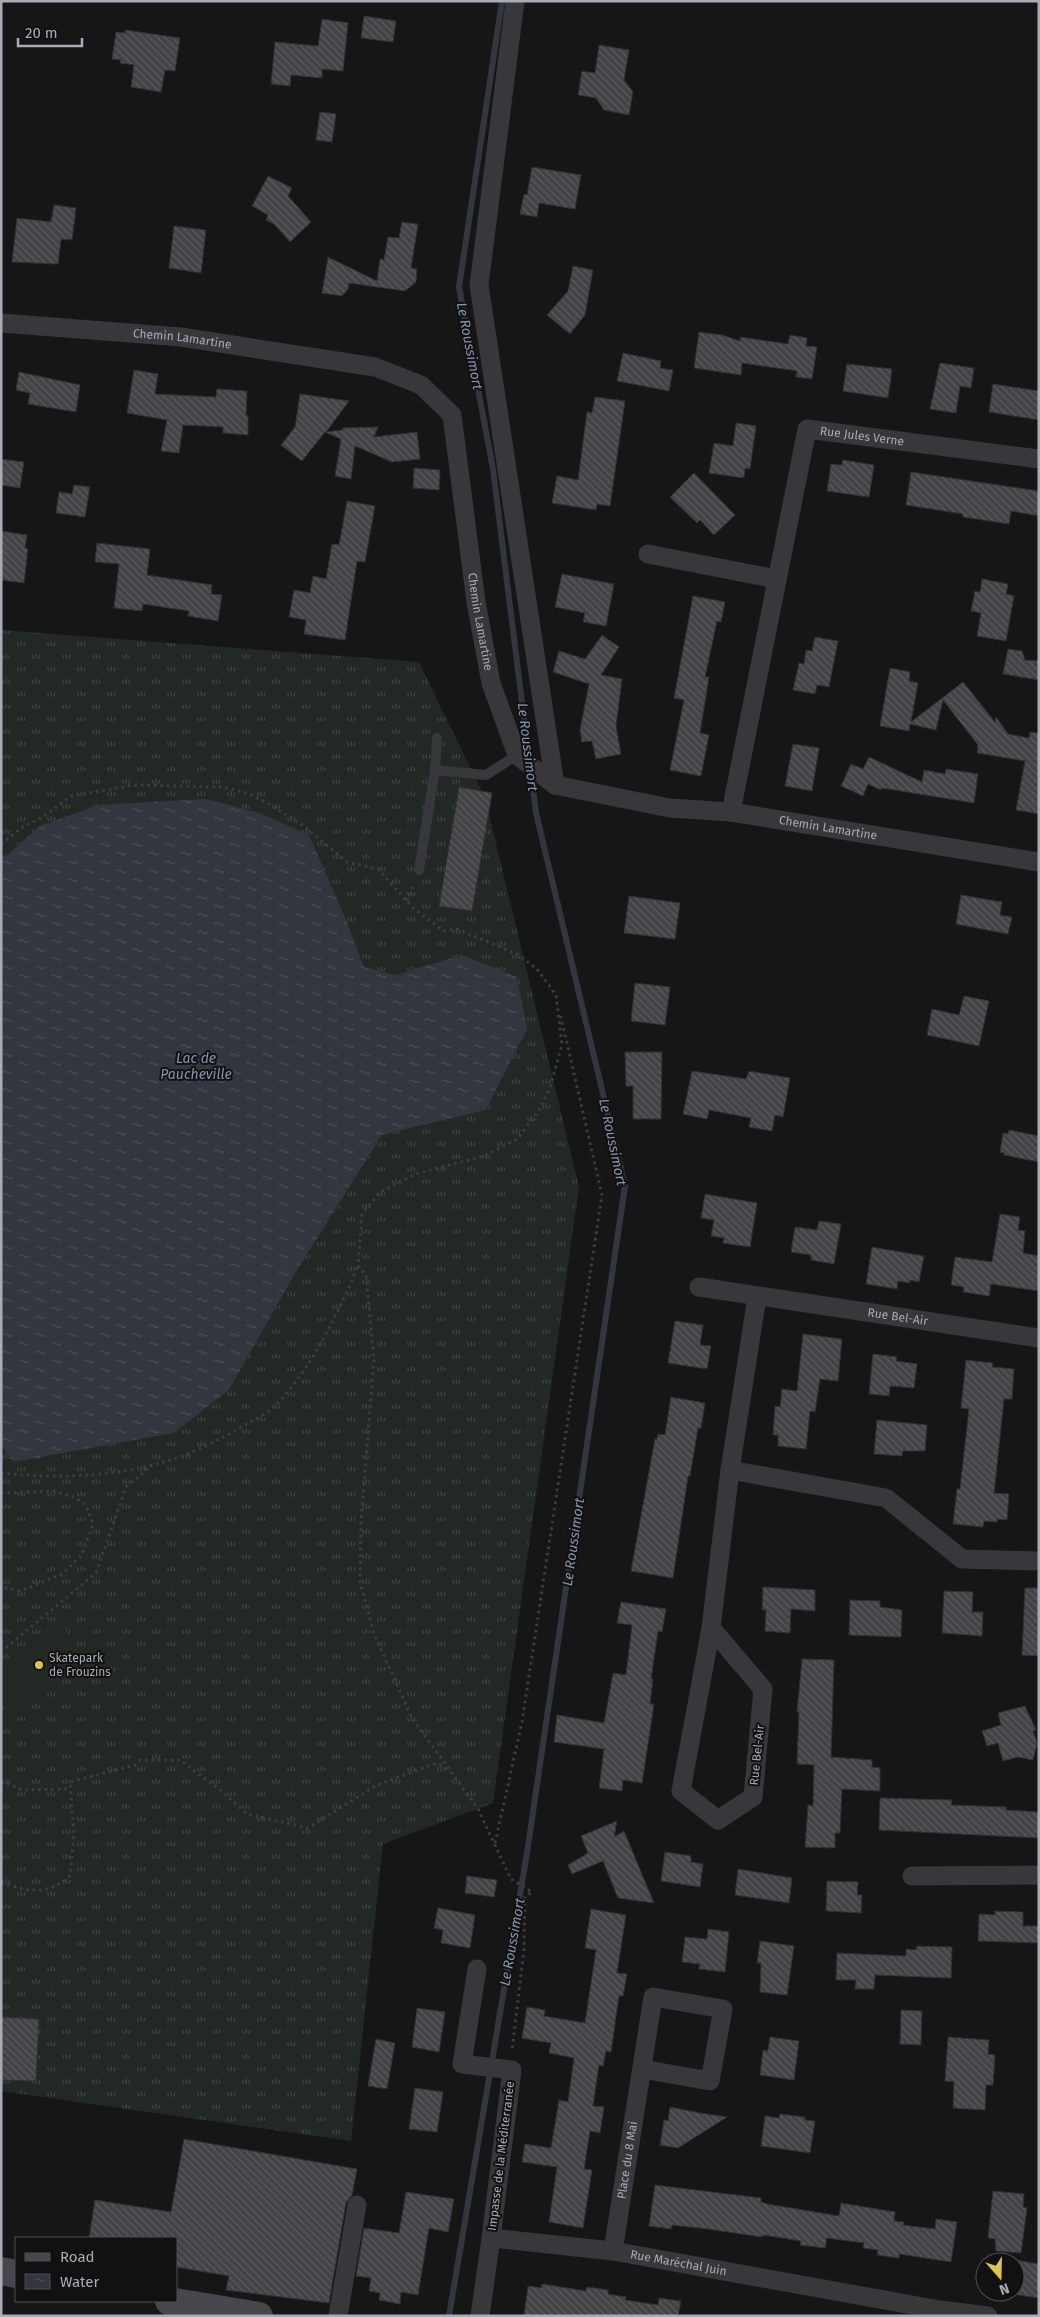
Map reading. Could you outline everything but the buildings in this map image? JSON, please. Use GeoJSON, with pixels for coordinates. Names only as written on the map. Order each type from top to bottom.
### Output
{"type":"FeatureCollection","features":[{"type":"Feature","properties":{"kind":"main road"},"geometry":{"type":"LineString","coordinates":[[1,2271],[15,2274]]}},
{"type":"Feature","properties":{"kind":"main road"},"geometry":{"type":"LineString","coordinates":[[175,2302],[259,2316]]}},
{"type":"Feature","properties":{"kind":"street"},"geometry":{"type":"LineString","coordinates":[[515,1],[479,285],[554,785]]}},
{"type":"Feature","properties":{"kind":"street","name":"Chemin Lamartine"},"geometry":{"type":"LineString","coordinates":[[1,323],[181,337],[375,367],[421,385],[452,415],[476,602],[491,683],[517,755],[554,785],[670,808],[731,812],[1039,862]]}},
{"type":"Feature","properties":{"kind":"street","name":"Rue Jules Verne"},"geometry":{"type":"LineString","coordinates":[[731,812],[807,429],[1039,458]]}},
{"type":"Feature","properties":{"kind":"street"},"geometry":{"type":"LineString","coordinates":[[648,554],[776,579]]}},
{"type":"Feature","properties":{"kind":"street","name":"Rue Bel-Air"},"geometry":{"type":"LineString","coordinates":[[699,1287],[1039,1338]]}},
{"type":"Feature","properties":{"kind":"street","name":"Rue Bel-Air"},"geometry":{"type":"LineString","coordinates":[[711,1628],[764,1689],[753,1797],[718,1820],[681,1791],[711,1628],[730,1470],[757,1297]]}},
{"type":"Feature","properties":{"kind":"street"},"geometry":{"type":"LineString","coordinates":[[730,1470],[886,1498],[962,1558],[1039,1562]]}},
{"type":"Feature","properties":{"kind":"street"},"geometry":{"type":"LineString","coordinates":[[912,1876],[1039,1874]]}},
{"type":"Feature","properties":{"kind":"street","name":"Impasse de la Méditerranée"},"geometry":{"type":"LineString","coordinates":[[476,1970],[462,2064],[512,2070],[491,2238]]}},
{"type":"Feature","properties":{"kind":"street","name":"Place du 8 Mai"},"geometry":{"type":"LineString","coordinates":[[613,2250],[653,1997],[723,2009],[710,2081],[642,2069]]}},
{"type":"Feature","properties":{"kind":"street"},"geometry":{"type":"LineString","coordinates":[[338,2316],[357,2205]]}},
{"type":"Feature","properties":{"kind":"street"},"geometry":{"type":"LineString","coordinates":[[480,2316],[491,2238]]}},
{"type":"Feature","properties":{"kind":"street","name":"Rue Maréchal Juin"},"geometry":{"type":"LineString","coordinates":[[491,2238],[613,2250],[940,2313],[988,2316]]}},
{"type":"Feature","properties":{"kind":"lane"},"geometry":{"type":"LineString","coordinates":[[419,870],[435,770],[437,738]]}},
{"type":"Feature","properties":{"kind":"lane"},"geometry":{"type":"LineString","coordinates":[[435,770],[486,775],[517,755]]}},
{"type":"Feature","properties":{"kind":"path"},"geometry":{"type":"LineString","coordinates":[[1,844],[72,796],[134,785],[177,784],[222,787],[247,793],[270,804],[304,827],[347,862],[378,870],[413,908],[444,931],[457,929],[517,954],[536,969],[556,995],[602,1195],[522,1722],[494,1844]]}},
{"type":"Feature","properties":{"kind":"path"},"geometry":{"type":"LineString","coordinates":[[1,1473],[26,1476],[113,1473],[167,1462],[214,1443],[274,1408],[311,1362],[343,1303],[358,1266],[362,1214],[380,1192],[416,1174],[484,1156],[517,1138],[540,1109],[550,1088],[562,1044],[556,995]]}},
{"type":"Feature","properties":{"kind":"path"},"geometry":{"type":"LineString","coordinates":[[358,1266],[366,1275],[374,1360],[361,1522],[360,1581],[374,1634],[412,1718],[478,1809],[510,1879],[532,1892],[525,1897],[524,1949],[512,2036],[512,2070]]}},
{"type":"Feature","properties":{"kind":"path"},"geometry":{"type":"LineString","coordinates":[[1,1652],[96,1573],[126,1487],[153,1465]]}},
{"type":"Feature","properties":{"kind":"path"},"geometry":{"type":"LineString","coordinates":[[1,1493],[53,1491],[74,1497],[86,1505],[93,1523],[82,1555],[62,1574],[21,1592],[1,1587]]}},
{"type":"Feature","properties":{"kind":"path"},"geometry":{"type":"LineString","coordinates":[[1,1883],[36,1892],[60,1884],[70,1876],[74,1834],[70,1782],[135,1765],[140,1760],[180,1760],[219,1789],[247,1814],[308,1828],[377,1785],[437,1764],[451,1772]]}},
{"type":"Feature","properties":{"kind":"path"},"geometry":{"type":"LineString","coordinates":[[1,1781],[23,1790],[70,1789]]}},
{"type":"Feature","properties":{"kind":"green space"},"geometry":{"type":"Polygon","coordinates":[[[1,630],[419,662],[485,798],[579,1187],[493,1803],[383,1844],[351,2141],[1,2091],[1,1445],[14,1461],[174,1433],[229,1390],[296,1272],[382,1135],[486,1110],[462,955],[395,975],[364,967],[347,922],[40,826],[1,860],[1,630]]]}},
{"type":"Feature","properties":{"kind":"green space","name":"Skatepark de Frouzins"},"geometry":{"type":"Polygon","coordinates":[[[63,1625],[80,1654],[13,1714],[1,1704],[1,1676],[26,1648],[63,1625]]]}},
{"type":"Feature","properties":{"kind":"water","name":"Lac de Paucheville"},"geometry":{"type":"Polygon","coordinates":[[[207,799],[262,814],[309,835],[347,922],[364,967],[395,975],[462,955],[517,977],[527,1029],[486,1110],[382,1135],[296,1272],[229,1390],[174,1433],[13,1462],[1,1445],[1,860],[40,826],[98,805],[207,799]]]}},
{"type":"Feature","properties":{"kind":"waterway","name":"Le Roussimort"},"geometry":{"type":"LineString","coordinates":[[502,1],[459,287],[493,469],[529,759]]}},
{"type":"Feature","properties":{"kind":"waterway","name":"Le Roussimort"},"geometry":{"type":"LineString","coordinates":[[449,2316],[527,1853],[625,1186],[536,813],[531,771]]}},
{"type":"Feature","properties":{"kind":"place","name":"Skatepark de Frouzins"},"geometry":{"type":"Point","coordinates":[39,1665]}}]}
